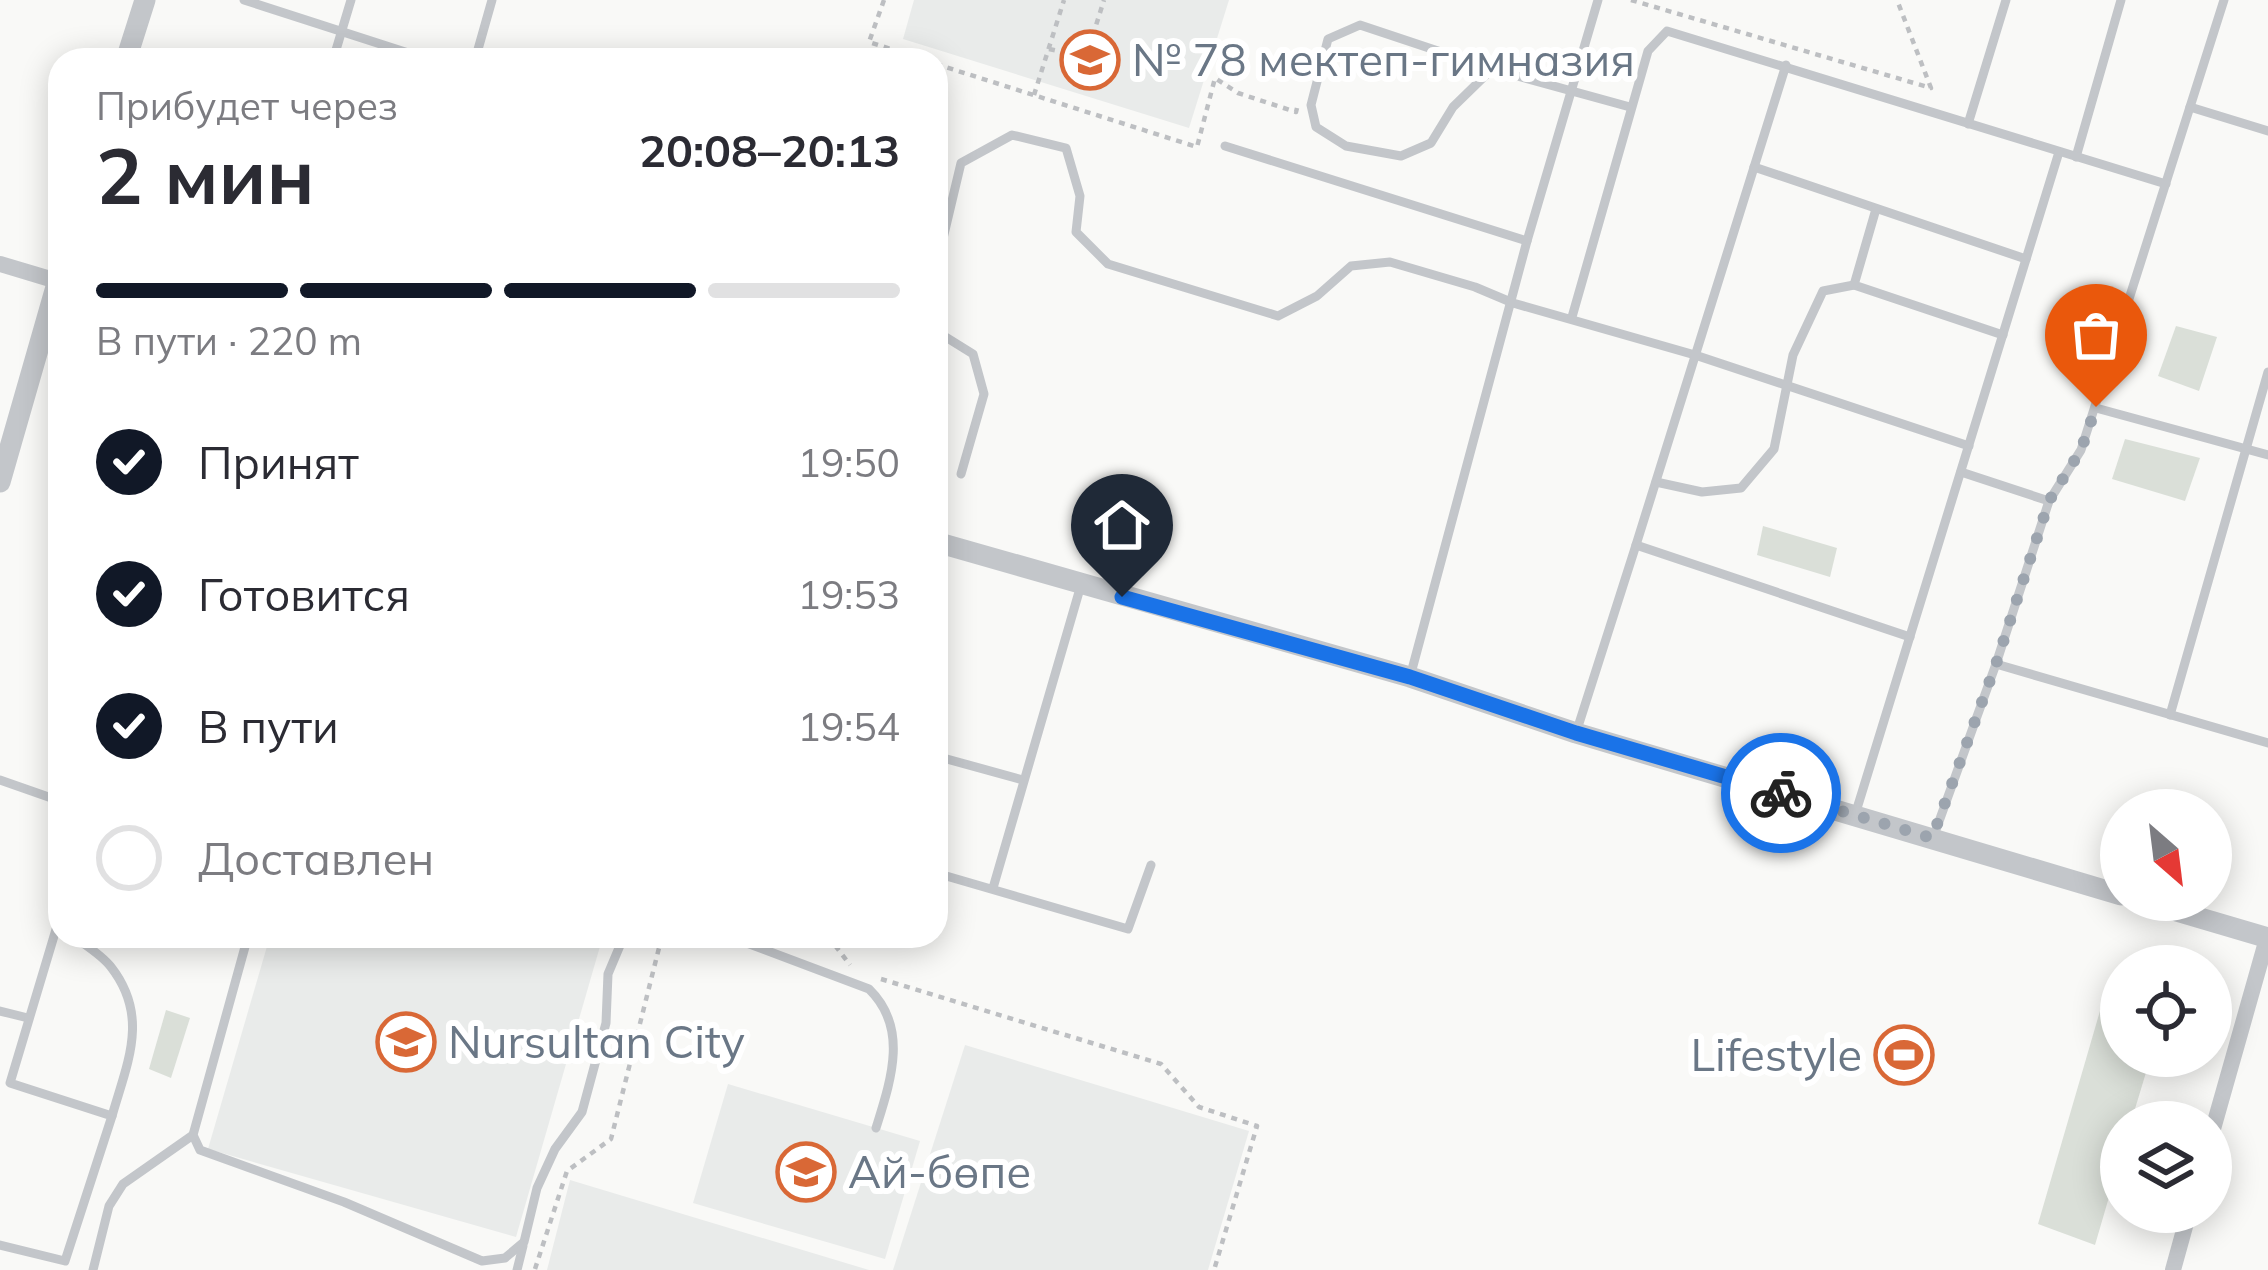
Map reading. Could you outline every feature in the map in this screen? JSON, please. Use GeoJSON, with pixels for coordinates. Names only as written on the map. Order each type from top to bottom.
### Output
{"type":"FeatureCollection","features":[{"type":"Feature","properties":{"kind":"street"},"geometry":{"type":"LineString","coordinates":[[130,48],[145,0]]}},
{"type":"Feature","properties":{"kind":"street"},"geometry":{"type":"LineString","coordinates":[[0,264],[48,275]]}},
{"type":"Feature","properties":{"kind":"street"},"geometry":{"type":"LineString","coordinates":[[0,482],[48,316]]}},
{"type":"Feature","properties":{"kind":"street"},"geometry":{"type":"LineString","coordinates":[[948,546],[1410,677],[1576,733],[2100,889]]}},
{"type":"Feature","properties":{"kind":"street"},"geometry":{"type":"LineString","coordinates":[[2212,921],[2268,937],[2221,1101]]}},
{"type":"Feature","properties":{"kind":"street"},"geometry":{"type":"LineString","coordinates":[[2173,1270],[2183,1233]]}},
{"type":"Feature","properties":{"kind":"lane"},"geometry":{"type":"LineString","coordinates":[[244,0],[384,48]]}},
{"type":"Feature","properties":{"kind":"lane"},"geometry":{"type":"LineString","coordinates":[[337,48],[351,0]]}},
{"type":"Feature","properties":{"kind":"lane"},"geometry":{"type":"LineString","coordinates":[[478,48],[492,0]]}},
{"type":"Feature","properties":{"kind":"lane"},"geometry":{"type":"LineString","coordinates":[[1410,677],[1569,89],[1598,0]]}},
{"type":"Feature","properties":{"kind":"lane"},"geometry":{"type":"LineString","coordinates":[[1968,124],[2006,0]]}},
{"type":"Feature","properties":{"kind":"lane"},"geometry":{"type":"LineString","coordinates":[[2077,157],[2121,0]]}},
{"type":"Feature","properties":{"kind":"lane"},"geometry":{"type":"LineString","coordinates":[[1932,838],[2049,501],[2081,450],[2096,407],[2224,0]]}},
{"type":"Feature","properties":{"kind":"lane"},"geometry":{"type":"LineString","coordinates":[[1492,69],[1453,107],[1431,143],[1401,155],[1346,146],[1316,127],[1311,105],[1328,39],[1360,25],[1492,69],[1630,107]]}},
{"type":"Feature","properties":{"kind":"lane"},"geometry":{"type":"LineString","coordinates":[[1572,317],[1648,51],[1667,31],[2166,184]]}},
{"type":"Feature","properties":{"kind":"lane"},"geometry":{"type":"LineString","coordinates":[[1576,733],[1786,65]]}},
{"type":"Feature","properties":{"kind":"lane"},"geometry":{"type":"LineString","coordinates":[[2190,107],[2268,131]]}},
{"type":"Feature","properties":{"kind":"lane"},"geometry":{"type":"LineString","coordinates":[[948,218],[961,163],[1012,135],[1066,148],[1080,196],[1076,232],[1108,264],[1131,272],[1278,316],[1316,296],[1352,266],[1390,262],[1695,355],[1969,446]]}},
{"type":"Feature","properties":{"kind":"lane"},"geometry":{"type":"LineString","coordinates":[[1225,146],[1527,241]]}},
{"type":"Feature","properties":{"kind":"lane"},"geometry":{"type":"LineString","coordinates":[[1855,815],[2059,152]]}},
{"type":"Feature","properties":{"kind":"lane"},"geometry":{"type":"LineString","coordinates":[[1754,167],[2026,259]]}},
{"type":"Feature","properties":{"kind":"lane"},"geometry":{"type":"LineString","coordinates":[[1854,285],[1876,208]]}},
{"type":"Feature","properties":{"kind":"lane"},"geometry":{"type":"LineString","coordinates":[[1656,482],[1702,492],[1741,488],[1774,449],[1793,356],[1823,290],[1854,285],[2003,335]]}},
{"type":"Feature","properties":{"kind":"lane"},"geometry":{"type":"LineString","coordinates":[[948,338],[973,354],[984,394],[962,473]]}},
{"type":"Feature","properties":{"kind":"lane"},"geometry":{"type":"LineString","coordinates":[[2170,715],[2268,372]]}},
{"type":"Feature","properties":{"kind":"lane"},"geometry":{"type":"LineString","coordinates":[[2096,407],[2268,455]]}},
{"type":"Feature","properties":{"kind":"lane"},"geometry":{"type":"LineString","coordinates":[[1961,472],[2049,501]]}},
{"type":"Feature","properties":{"kind":"lane"},"geometry":{"type":"LineString","coordinates":[[1636,544],[1910,637]]}},
{"type":"Feature","properties":{"kind":"lane"},"geometry":{"type":"LineString","coordinates":[[993,888],[1081,586]]}},
{"type":"Feature","properties":{"kind":"lane"},"geometry":{"type":"LineString","coordinates":[[1996,664],[2268,743]]}},
{"type":"Feature","properties":{"kind":"lane"},"geometry":{"type":"LineString","coordinates":[[948,759],[1023,780]]}},
{"type":"Feature","properties":{"kind":"lane"},"geometry":{"type":"LineString","coordinates":[[0,780],[48,797]]}},
{"type":"Feature","properties":{"kind":"lane"},"geometry":{"type":"LineString","coordinates":[[948,876],[1128,929],[1151,865]]}},
{"type":"Feature","properties":{"kind":"lane"},"geometry":{"type":"LineString","coordinates":[[51,948],[10,1083],[112,1116]]}},
{"type":"Feature","properties":{"kind":"lane"},"geometry":{"type":"LineString","coordinates":[[0,1245],[65,1261],[112,1116],[136,1033],[127,998],[111,966],[88,948]]}},
{"type":"Feature","properties":{"kind":"lane"},"geometry":{"type":"LineString","coordinates":[[93,1270],[109,1205],[123,1184],[193,1135],[245,948]]}},
{"type":"Feature","properties":{"kind":"lane"},"geometry":{"type":"LineString","coordinates":[[517,1270],[537,1188],[581,1112],[606,1023],[608,974],[618,948]]}},
{"type":"Feature","properties":{"kind":"lane"},"geometry":{"type":"LineString","coordinates":[[760,948],[868,989],[884,1004],[895,1042],[876,1127]]}},
{"type":"Feature","properties":{"kind":"lane"},"geometry":{"type":"LineString","coordinates":[[0,1012],[28,1018]]}},
{"type":"Feature","properties":{"kind":"lane"},"geometry":{"type":"LineString","coordinates":[[193,1135],[200,1150],[344,1202],[482,1261],[506,1258],[524,1242]]}},
{"type":"Feature","properties":{"kind":"path"},"geometry":{"type":"LineString","coordinates":[[884,0],[869,42],[888,48]]}},
{"type":"Feature","properties":{"kind":"path"},"geometry":{"type":"LineString","coordinates":[[1034,95],[1064,0]]}},
{"type":"Feature","properties":{"kind":"path"},"geometry":{"type":"LineString","coordinates":[[1048,49],[1086,57],[1103,0]]}},
{"type":"Feature","properties":{"kind":"path"},"geometry":{"type":"LineString","coordinates":[[1630,0],[1931,88],[1897,0]]}},
{"type":"Feature","properties":{"kind":"path"},"geometry":{"type":"LineString","coordinates":[[948,68],[1197,147],[1215,78],[1238,93],[1296,112],[1303,92]]}},
{"type":"Feature","properties":{"kind":"path"},"geometry":{"type":"LineString","coordinates":[[535,1270],[567,1171],[610,1139],[659,948]]}},
{"type":"Feature","properties":{"kind":"path"},"geometry":{"type":"LineString","coordinates":[[837,948],[855,972]]}},
{"type":"Feature","properties":{"kind":"path"},"geometry":{"type":"LineString","coordinates":[[877,978],[1161,1064],[1199,1107],[1257,1126],[1214,1270]]}},
{"type":"Feature","properties":{"kind":"shaded area","name":"№ 78 мектеп-гимназия"},"geometry":{"type":"Polygon","coordinates":[[[914,0],[1229,0],[1189,128],[948,53],[948,48],[903,39],[914,0]]]}},
{"type":"Feature","properties":{"kind":"shaded area"},"geometry":{"type":"Polygon","coordinates":[[[2176,326],[2217,337],[2199,391],[2158,376],[2176,326]]]}},
{"type":"Feature","properties":{"kind":"shaded area"},"geometry":{"type":"Polygon","coordinates":[[[2125,439],[2200,458],[2185,501],[2112,479],[2125,439]]]}},
{"type":"Feature","properties":{"kind":"shaded area"},"geometry":{"type":"Polygon","coordinates":[[[1763,526],[1837,548],[1830,577],[1757,555],[1763,526]]]}},
{"type":"Feature","properties":{"kind":"shaded area","name":"Nursultan City"},"geometry":{"type":"Polygon","coordinates":[[[267,948],[600,948],[516,1237],[208,1149],[267,948]]]}},
{"type":"Feature","properties":{"kind":"shaded area"},"geometry":{"type":"Polygon","coordinates":[[[166,1010],[190,1018],[171,1078],[149,1069],[166,1010]]]}},
{"type":"Feature","properties":{"kind":"shaded area"},"geometry":{"type":"Polygon","coordinates":[[[2100,1011],[2100,1077],[2145,1077],[2137,1101],[2100,1101],[2100,1228],[2095,1245],[2038,1224],[2100,1011]]]}},
{"type":"Feature","properties":{"kind":"shaded area"},"geometry":{"type":"Polygon","coordinates":[[[965,1045],[1249,1131],[1208,1270],[893,1270],[965,1045]]]}},
{"type":"Feature","properties":{"kind":"shaded area","name":"Ай-бөпе"},"geometry":{"type":"Polygon","coordinates":[[[728,1084],[920,1141],[885,1259],[693,1203],[728,1084]]]}},
{"type":"Feature","properties":{"kind":"shaded area"},"geometry":{"type":"Polygon","coordinates":[[[570,1180],[869,1270],[547,1270],[570,1180]]]}},
{"type":"Feature","properties":{"kind":"way so far"},"geometry":{"type":"LineString","coordinates":[[1781,793],[1932,838],[2049,501],[2081,450],[2096,407]]}},
{"type":"Feature","properties":{"kind":"place","name":"№ 78 мектеп-гимназия"},"geometry":{"type":"Point","coordinates":[1090,60]}},
{"type":"Feature","properties":{"kind":"place","name":"Nursultan City"},"geometry":{"type":"Point","coordinates":[406,1042]}},
{"type":"Feature","properties":{"kind":"place","name":"Lifestyle"},"geometry":{"type":"Point","coordinates":[1904,1055]}},
{"type":"Feature","properties":{"kind":"place","name":"Ай-бөпе"},"geometry":{"type":"Point","coordinates":[806,1172]}},
{"type":"Feature","properties":{"kind":"route"},"geometry":{"type":"LineString","coordinates":[[1122,597],[1410,677],[1576,733],[1781,793]]}}]}
